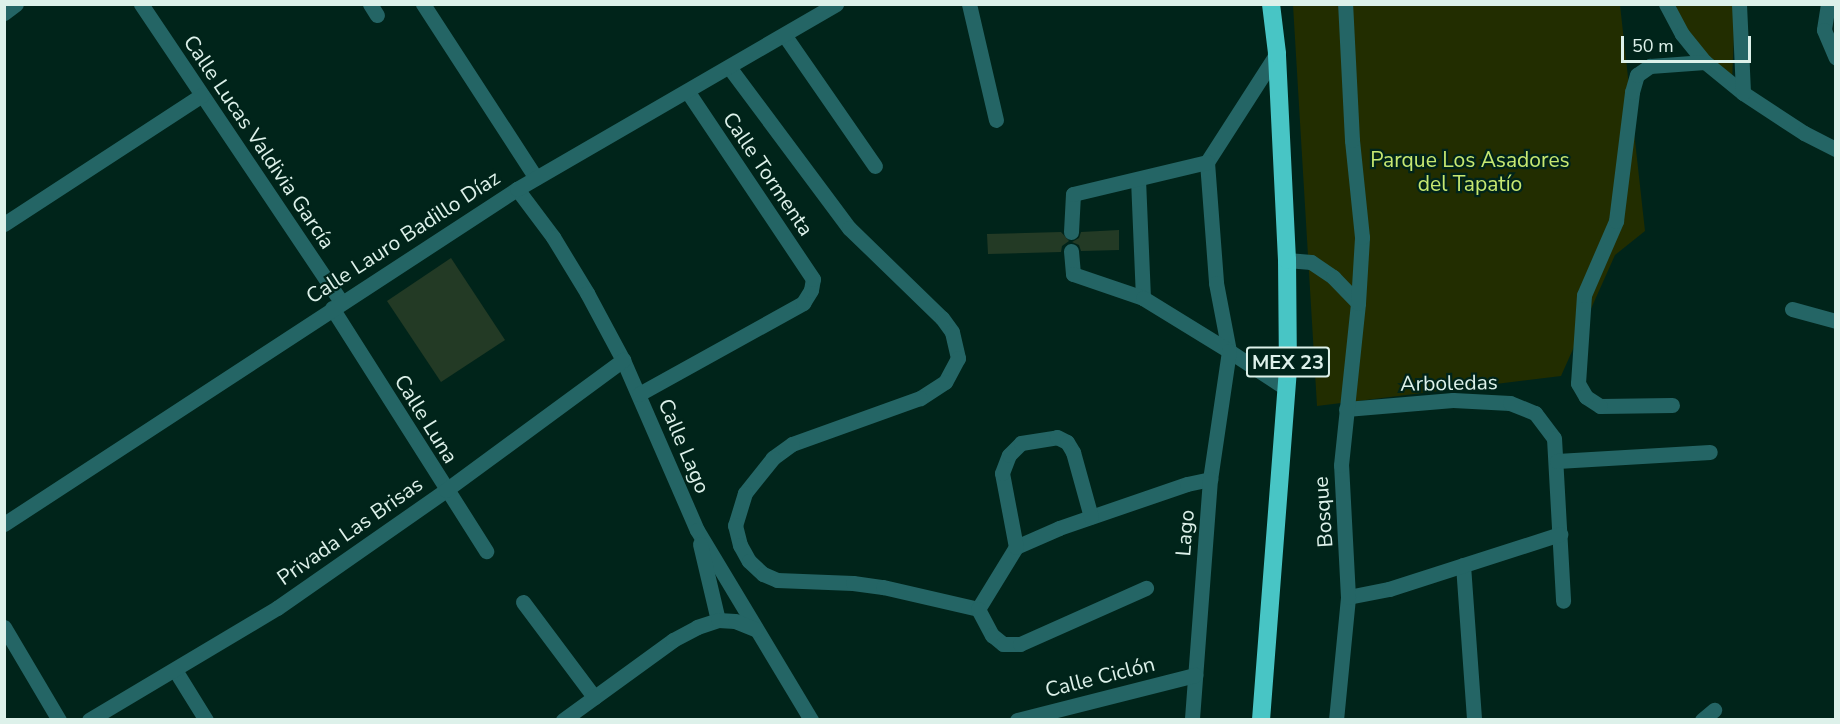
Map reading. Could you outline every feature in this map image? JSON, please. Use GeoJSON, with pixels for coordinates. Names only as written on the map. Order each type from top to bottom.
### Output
{"type":"FeatureCollection","features":[{"type":"Feature","properties":{"kind":"highway","name":"MEX 23"},"geometry":{"type":"LineString","coordinates":[[1261,720],[1287,389],[1287,260],[1277,53],[1271,4]]}},
{"type":"Feature","properties":{"kind":"street"},"geometry":{"type":"LineString","coordinates":[[4,13],[16,4]]}},
{"type":"Feature","properties":{"kind":"street","name":"Calle Lucas Valdivia García"},"geometry":{"type":"LineString","coordinates":[[141,4],[336,305]]}},
{"type":"Feature","properties":{"kind":"street"},"geometry":{"type":"LineString","coordinates":[[423,4],[536,178]]}},
{"type":"Feature","properties":{"kind":"street","name":"Calle Lauro Badillo Díaz"},"geometry":{"type":"LineString","coordinates":[[4,524],[336,305],[517,189],[688,92],[836,4]]}},
{"type":"Feature","properties":{"kind":"street"},"geometry":{"type":"LineString","coordinates":[[969,4],[996,120]]}},
{"type":"Feature","properties":{"kind":"street","name":"Bosque"},"geometry":{"type":"LineString","coordinates":[[1336,720],[1348,597],[1341,465],[1358,303],[1362,237],[1352,140],[1345,4]]}},
{"type":"Feature","properties":{"kind":"street"},"geometry":{"type":"LineString","coordinates":[[1666,4],[1682,34],[1705,62],[1743,93],[1804,133],[1836,149]]}},
{"type":"Feature","properties":{"kind":"street"},"geometry":{"type":"LineString","coordinates":[[1739,4],[1743,93]]}},
{"type":"Feature","properties":{"kind":"street"},"geometry":{"type":"LineString","coordinates":[[1828,4],[1824,30],[1836,58]]}},
{"type":"Feature","properties":{"kind":"street"},"geometry":{"type":"LineString","coordinates":[[784,36],[875,166]]}},
{"type":"Feature","properties":{"kind":"street"},"geometry":{"type":"LineString","coordinates":[[1071,232],[1073,194],[1207,162],[1277,53]]}},
{"type":"Feature","properties":{"kind":"street"},"geometry":{"type":"LineString","coordinates":[[1672,405],[1600,406],[1586,397],[1578,383],[1584,295],[1616,221],[1632,92],[1637,75],[1650,66],[1705,62]]}},
{"type":"Feature","properties":{"kind":"street"},"geometry":{"type":"LineString","coordinates":[[729,67],[849,228],[942,318],[952,332],[958,358],[945,382],[920,398],[792,444],[773,458],[745,493],[735,525],[740,545],[749,561],[763,574],[777,580],[853,583],[978,609],[992,635],[1003,644],[1020,644],[1146,588]]}},
{"type":"Feature","properties":{"kind":"street","name":"Calle Tormenta"},"geometry":{"type":"LineString","coordinates":[[639,394],[803,303],[812,290],[813,279],[688,92]]}},
{"type":"Feature","properties":{"kind":"street"},"geometry":{"type":"LineString","coordinates":[[4,224],[202,95]]}},
{"type":"Feature","properties":{"kind":"street","name":"Lago"},"geometry":{"type":"LineString","coordinates":[[1192,720],[1210,479],[1229,351],[1216,282],[1207,162]]}},
{"type":"Feature","properties":{"kind":"street"},"geometry":{"type":"LineString","coordinates":[[1138,179],[1143,298]]}},
{"type":"Feature","properties":{"kind":"street","name":"Calle Lago"},"geometry":{"type":"LineString","coordinates":[[517,189],[553,237],[623,360],[697,530],[812,720]]}},
{"type":"Feature","properties":{"kind":"street"},"geometry":{"type":"LineString","coordinates":[[1071,252],[1073,274],[1143,298],[1287,389]]}},
{"type":"Feature","properties":{"kind":"street"},"geometry":{"type":"LineString","coordinates":[[1287,260],[1311,262],[1333,277],[1358,303]]}},
{"type":"Feature","properties":{"kind":"street","name":"Calle Luna"},"geometry":{"type":"LineString","coordinates":[[336,305],[446,490],[486,551]]}},
{"type":"Feature","properties":{"kind":"street"},"geometry":{"type":"LineString","coordinates":[[1792,309],[1836,321]]}},
{"type":"Feature","properties":{"kind":"street","name":"Privada Las Brisas"},"geometry":{"type":"LineString","coordinates":[[89,720],[277,608],[446,490],[623,360]]}},
{"type":"Feature","properties":{"kind":"street","name":"Arboledas"},"geometry":{"type":"LineString","coordinates":[[1346,409],[1453,400],[1510,403],[1535,413],[1554,438],[1563,601]]}},
{"type":"Feature","properties":{"kind":"street"},"geometry":{"type":"LineString","coordinates":[[1016,548],[1002,473],[1009,454],[1021,443],[1057,437],[1067,442],[1073,452],[1091,517]]}},
{"type":"Feature","properties":{"kind":"street"},"geometry":{"type":"LineString","coordinates":[[1557,461],[1710,452]]}},
{"type":"Feature","properties":{"kind":"street"},"geometry":{"type":"LineString","coordinates":[[978,609],[1016,548],[1091,517],[1187,483],[1210,479]]}},
{"type":"Feature","properties":{"kind":"street"},"geometry":{"type":"LineString","coordinates":[[697,530],[718,621]]}},
{"type":"Feature","properties":{"kind":"street"},"geometry":{"type":"LineString","coordinates":[[1348,597],[1389,590],[1560,534]]}},
{"type":"Feature","properties":{"kind":"street"},"geometry":{"type":"LineString","coordinates":[[1463,565],[1474,720]]}},
{"type":"Feature","properties":{"kind":"street"},"geometry":{"type":"LineString","coordinates":[[523,602],[594,697]]}},
{"type":"Feature","properties":{"kind":"street"},"geometry":{"type":"LineString","coordinates":[[563,720],[673,640],[718,621],[735,621],[755,629]]}},
{"type":"Feature","properties":{"kind":"street"},"geometry":{"type":"LineString","coordinates":[[4,627],[59,720]]}},
{"type":"Feature","properties":{"kind":"street"},"geometry":{"type":"LineString","coordinates":[[175,670],[206,720]]}},
{"type":"Feature","properties":{"kind":"street","name":"Calle Ciclón"},"geometry":{"type":"LineString","coordinates":[[1017,720],[1194,675]]}},
{"type":"Feature","properties":{"kind":"green space","name":"Parque Los Asadores del Tapatío"},"geometry":{"type":"Polygon","coordinates":[[[1293,5],[1620,5],[1645,231],[1615,255],[1561,376],[1317,406],[1293,5]]]}},
{"type":"Feature","properties":{"kind":"green space"},"geometry":{"type":"Polygon","coordinates":[[[1667,5],[1735,5],[1732,84],[1667,5]]]}},
{"type":"Feature","properties":{"kind":"building"},"geometry":{"type":"Polygon","coordinates":[[[1119,230],[1119,250],[1081,251],[1079,245],[1072,242],[1079,238],[1081,232],[1119,230]]]}},
{"type":"Feature","properties":{"kind":"building"},"geometry":{"type":"Polygon","coordinates":[[[1061,232],[1069,241],[1062,246],[1061,252],[988,254],[987,234],[1061,232]]]}},
{"type":"Feature","properties":{"kind":"building"},"geometry":{"type":"Polygon","coordinates":[[[451,258],[505,340],[441,382],[387,301],[451,258]]]}}]}
